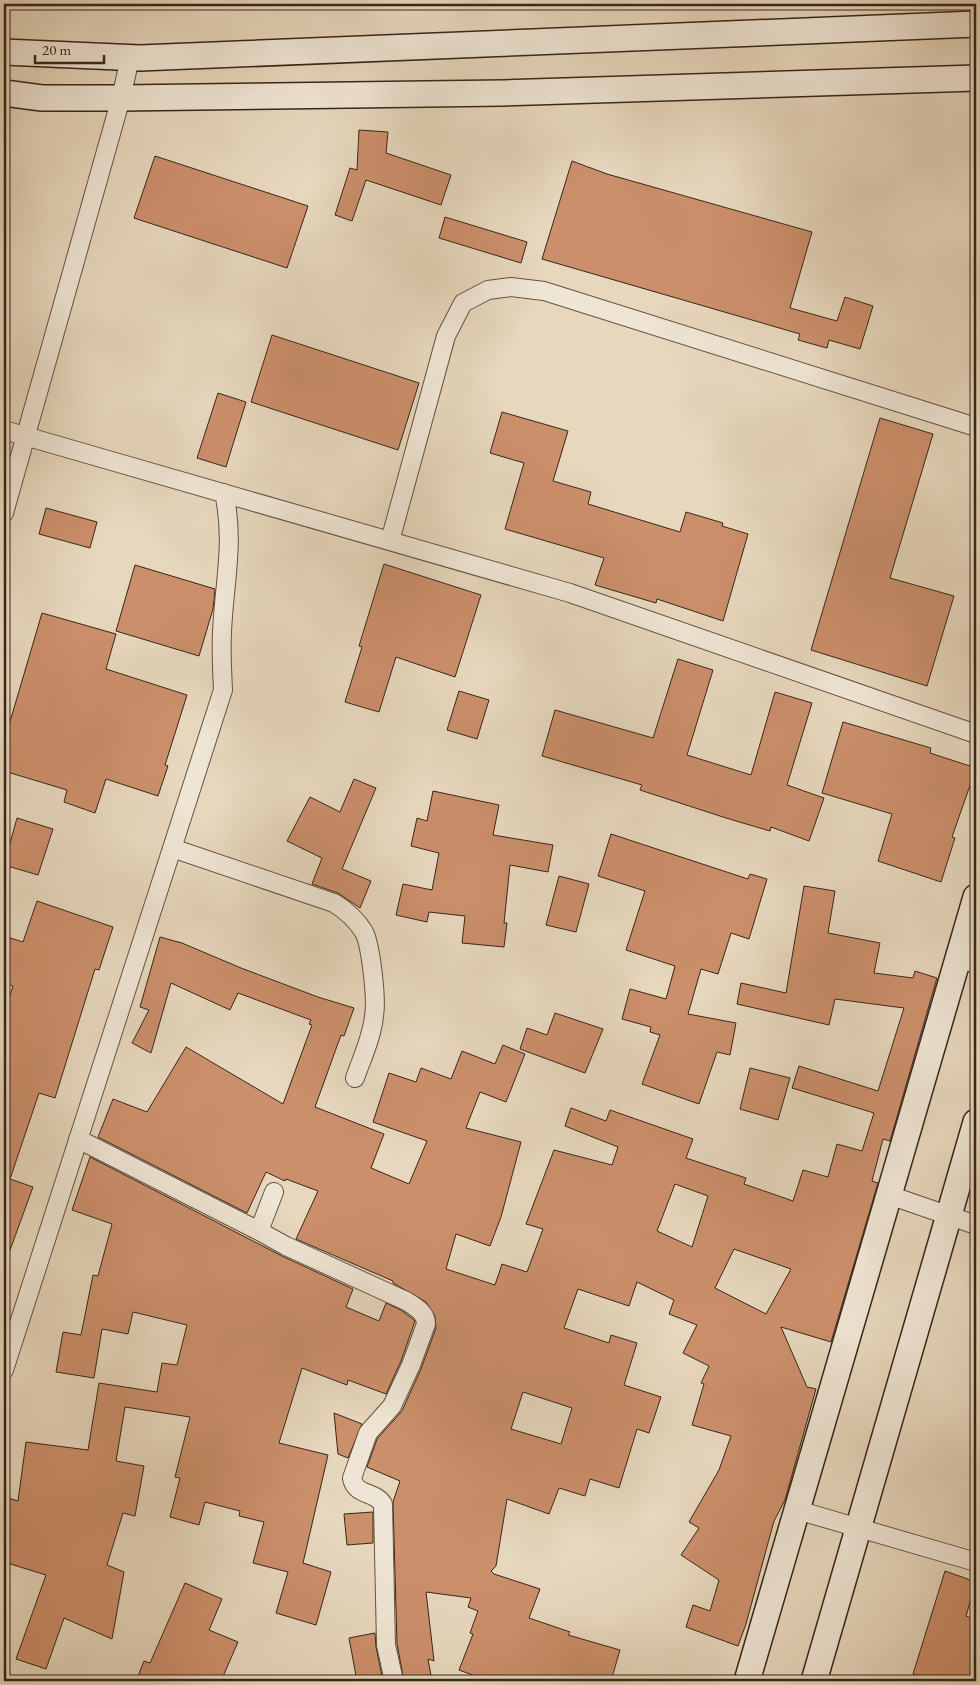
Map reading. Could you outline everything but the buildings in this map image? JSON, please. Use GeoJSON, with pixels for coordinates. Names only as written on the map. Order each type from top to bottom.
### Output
{"type":"FeatureCollection","features":[{"type":"Feature","properties":{"kind":"street"},"geometry":{"type":"LineString","coordinates":[[4,52],[130,58],[976,24]]}},
{"type":"Feature","properties":{"kind":"street"},"geometry":{"type":"LineString","coordinates":[[4,513],[121,98],[130,58]]}},
{"type":"Feature","properties":{"kind":"street"},"geometry":{"type":"LineString","coordinates":[[4,93],[42,98],[121,98],[503,93],[976,78]]}},
{"type":"Feature","properties":{"kind":"street"},"geometry":{"type":"LineString","coordinates":[[390,541],[446,336],[463,303],[488,290],[511,288],[544,291],[976,427]]}},
{"type":"Feature","properties":{"kind":"street"},"geometry":{"type":"LineString","coordinates":[[4,430],[570,593],[976,734]]}},
{"type":"Feature","properties":{"kind":"street"},"geometry":{"type":"LineString","coordinates":[[4,1370],[223,690],[222,632],[230,541],[229,516],[224,493]]}},
{"type":"Feature","properties":{"kind":"street"},"geometry":{"type":"LineString","coordinates":[[172,848],[334,903],[355,918],[365,935],[375,991],[373,1023],[355,1078]]}},
{"type":"Feature","properties":{"kind":"street"},"geometry":{"type":"LineString","coordinates":[[747,1681],[889,1195],[967,961],[976,897]]}},
{"type":"Feature","properties":{"kind":"street"},"geometry":{"type":"LineString","coordinates":[[814,1681],[976,1122]]}},
{"type":"Feature","properties":{"kind":"street"},"geometry":{"type":"LineString","coordinates":[[78,1139],[286,1246],[406,1300],[423,1313],[426,1318],[426,1324],[411,1366],[392,1406],[368,1433],[352,1478],[354,1486],[358,1490],[380,1498],[383,1504],[386,1646],[394,1681]]}},
{"type":"Feature","properties":{"kind":"street"},"geometry":{"type":"LineString","coordinates":[[259,1231],[274,1192]]}},
{"type":"Feature","properties":{"kind":"street"},"geometry":{"type":"LineString","coordinates":[[889,1195],[976,1225]]}},
{"type":"Feature","properties":{"kind":"street"},"geometry":{"type":"LineString","coordinates":[[797,1510],[976,1562]]}}]}
